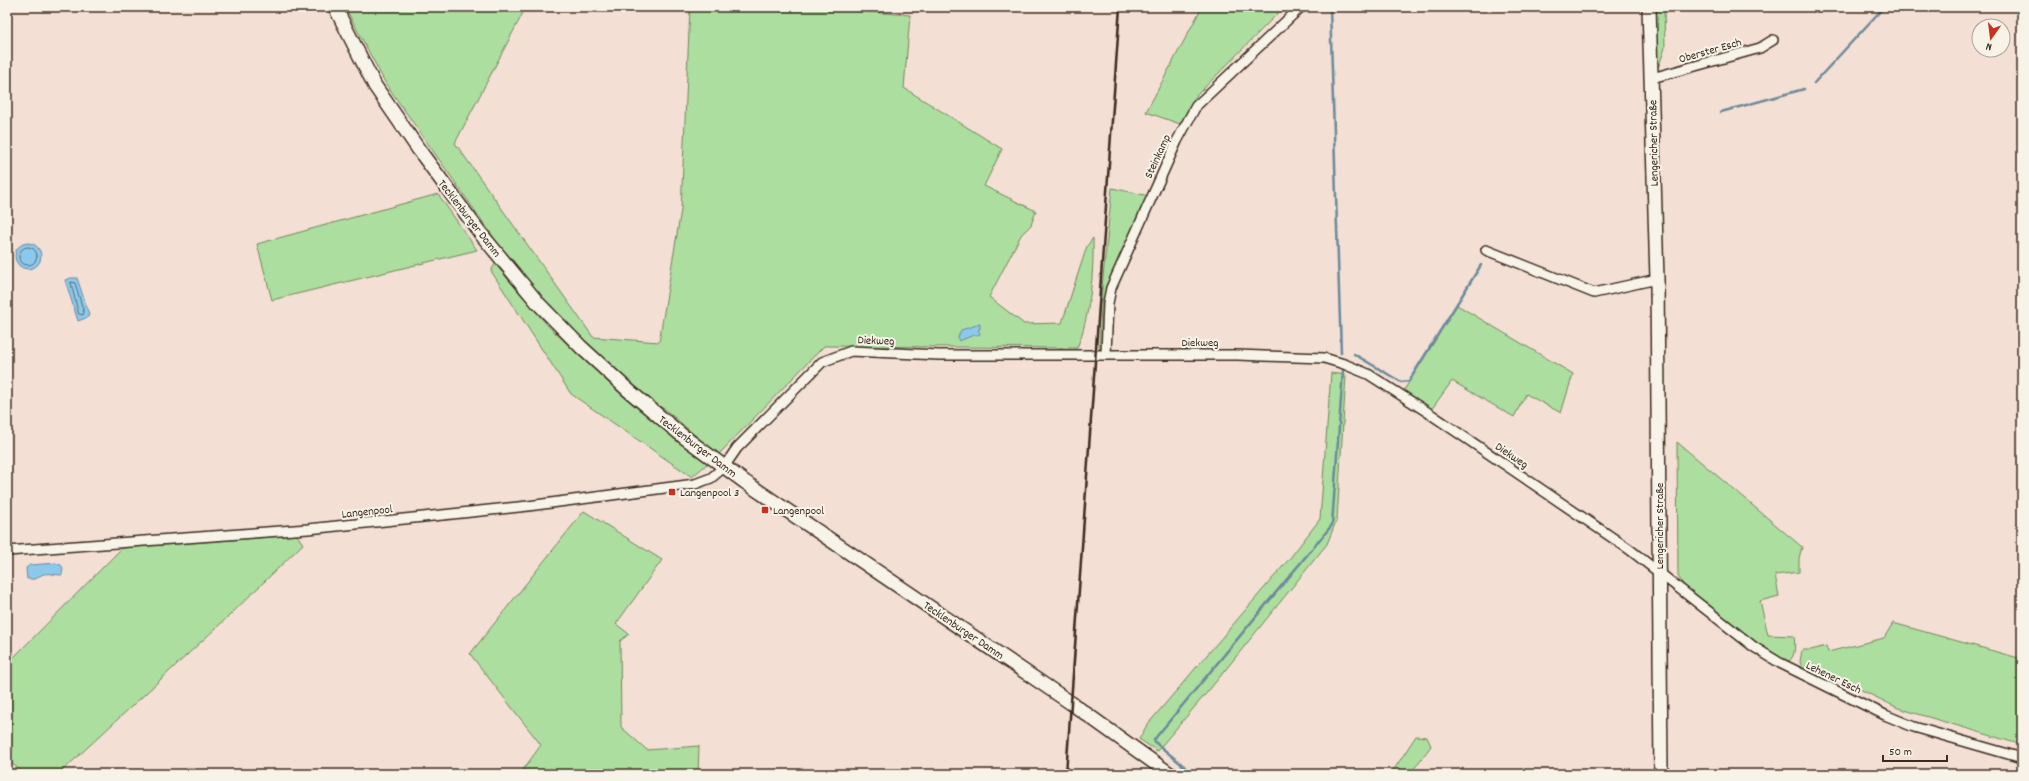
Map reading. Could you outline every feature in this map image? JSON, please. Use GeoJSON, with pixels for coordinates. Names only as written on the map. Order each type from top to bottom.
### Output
{"type":"FeatureCollection","features":[{"type":"Feature","properties":{"kind":"main road","name":"Tecklenburger Damm"},"geometry":{"type":"LineString","coordinates":[[335,7],[375,86],[419,150],[481,234],[538,302],[581,347],[628,390],[684,437],[724,467],[1071,702],[1170,774]]}},
{"type":"Feature","properties":{"kind":"main road","name":"Lengericher Straße"},"geometry":{"type":"LineString","coordinates":[[1649,7],[1657,279],[1661,774]]}},
{"type":"Feature","properties":{"kind":"street","name":"Steinkamp"},"geometry":{"type":"LineString","coordinates":[[1106,354],[1108,303],[1111,288],[1177,141],[1196,106],[1301,7]]}},
{"type":"Feature","properties":{"kind":"street","name":"Oberster Esch"},"geometry":{"type":"LineString","coordinates":[[1652,78],[1760,48],[1773,40]]}},
{"type":"Feature","properties":{"kind":"street"},"geometry":{"type":"LineString","coordinates":[[1486,250],[1594,293],[1657,279]]}},
{"type":"Feature","properties":{"kind":"street","name":"Diekweg"},"geometry":{"type":"LineString","coordinates":[[724,467],[737,448],[822,362],[851,351],[939,355],[1253,355],[1324,358],[1368,374],[1391,388],[1629,548],[1659,572]]}},
{"type":"Feature","properties":{"kind":"street","name":"Langenpool"},"geometry":{"type":"LineString","coordinates":[[7,552],[308,529],[528,506],[695,484],[711,478],[724,467]]}},
{"type":"Feature","properties":{"kind":"street","name":"Lehener Esch"},"geometry":{"type":"LineString","coordinates":[[1659,572],[1754,647],[1780,663],[1885,715],[1914,727],[2022,758]]}},
{"type":"Feature","properties":{"kind":"green space"},"geometry":{"type":"Polygon","coordinates":[[[345,7],[526,7],[455,143],[593,337],[659,342],[681,210],[690,8],[687,7],[806,7],[910,15],[904,88],[1002,149],[984,186],[1036,211],[1031,225],[1021,235],[989,297],[1024,324],[1062,323],[1087,246],[1093,238],[1093,265],[1088,309],[1077,348],[824,346],[718,455],[666,410],[640,394],[556,314],[502,249],[386,84],[345,7]]]}},
{"type":"Feature","properties":{"kind":"green space"},"geometry":{"type":"Polygon","coordinates":[[[1202,7],[1284,7],[1196,96],[1180,124],[1146,112],[1202,7]]]}},
{"type":"Feature","properties":{"kind":"green space"},"geometry":{"type":"Polygon","coordinates":[[[1653,7],[1664,7],[1665,48],[1657,71],[1653,7]]]}},
{"type":"Feature","properties":{"kind":"green space"},"geometry":{"type":"Polygon","coordinates":[[[1112,188],[1149,196],[1108,285],[1103,302],[1102,349],[1099,348],[1102,288],[1112,188]]]}},
{"type":"Feature","properties":{"kind":"green space"},"geometry":{"type":"Polygon","coordinates":[[[438,194],[477,250],[272,300],[257,244],[438,194]]]}},
{"type":"Feature","properties":{"kind":"green space"},"geometry":{"type":"Polygon","coordinates":[[[495,264],[549,327],[583,359],[623,396],[681,444],[708,463],[692,477],[571,394],[491,271],[495,264]]]}},
{"type":"Feature","properties":{"kind":"green space"},"geometry":{"type":"Polygon","coordinates":[[[1457,305],[1573,374],[1561,413],[1526,394],[1514,417],[1452,381],[1431,410],[1404,390],[1457,305]]]}},
{"type":"Feature","properties":{"kind":"green space"},"geometry":{"type":"Polygon","coordinates":[[[1331,373],[1346,375],[1337,519],[1327,544],[1210,689],[1157,751],[1139,739],[1147,725],[1290,558],[1320,519],[1331,373]]]}},
{"type":"Feature","properties":{"kind":"green space"},"geometry":{"type":"Polygon","coordinates":[[[1677,442],[1802,547],[1799,558],[1799,572],[1775,575],[1779,596],[1760,601],[1768,635],[1794,636],[1794,653],[1789,661],[1785,662],[1746,637],[1684,586],[1678,576],[1677,442]]]}},
{"type":"Feature","properties":{"kind":"green space"},"geometry":{"type":"Polygon","coordinates":[[[584,511],[662,560],[616,624],[629,634],[620,641],[621,727],[647,750],[699,746],[698,774],[520,774],[541,745],[470,654],[584,511]]]}},
{"type":"Feature","properties":{"kind":"green space"},"geometry":{"type":"Polygon","coordinates":[[[297,535],[303,544],[230,615],[61,772],[57,774],[26,774],[7,760],[7,664],[122,548],[297,535]]]}},
{"type":"Feature","properties":{"kind":"green space"},"geometry":{"type":"Polygon","coordinates":[[[1893,623],[2022,659],[2022,745],[1898,708],[1831,675],[1826,682],[1803,670],[1800,662],[1802,650],[1811,650],[1826,646],[1828,652],[1884,638],[1893,623]]]}},
{"type":"Feature","properties":{"kind":"green space"},"geometry":{"type":"Polygon","coordinates":[[[1416,736],[1427,737],[1431,746],[1410,774],[1391,774],[1416,736]]]}},
{"type":"Feature","properties":{"kind":"water"},"geometry":{"type":"Polygon","coordinates":[[[28,243],[37,247],[41,256],[37,265],[28,269],[19,265],[15,256],[19,247],[28,243]]]}},
{"type":"Feature","properties":{"kind":"water"},"geometry":{"type":"Polygon","coordinates":[[[77,278],[89,314],[88,317],[78,321],[65,280],[77,278]]]}},
{"type":"Feature","properties":{"kind":"water"},"geometry":{"type":"Polygon","coordinates":[[[980,324],[980,329],[978,330],[980,333],[979,335],[974,335],[959,341],[958,337],[961,330],[980,324]]]}},
{"type":"Feature","properties":{"kind":"water"},"geometry":{"type":"Polygon","coordinates":[[[56,563],[61,565],[63,568],[62,575],[45,574],[36,579],[27,579],[26,568],[30,565],[56,563]]]}},
{"type":"Feature","properties":{"kind":"waterway"},"geometry":{"type":"LineString","coordinates":[[1330,7],[1341,353]]}},
{"type":"Feature","properties":{"kind":"waterway"},"geometry":{"type":"LineString","coordinates":[[1814,83],[1884,7]]}},
{"type":"Feature","properties":{"kind":"waterway"},"geometry":{"type":"LineString","coordinates":[[1721,112],[1804,89]]}},
{"type":"Feature","properties":{"kind":"waterway"},"geometry":{"type":"LineString","coordinates":[[1354,354],[1401,382],[1409,381],[1481,265]]}},
{"type":"Feature","properties":{"kind":"waterway"},"geometry":{"type":"LineString","coordinates":[[1186,771],[1185,767],[1154,740],[1332,525],[1343,371]]}},
{"type":"Feature","properties":{"kind":"waterway"},"geometry":{"type":"LineString","coordinates":[[7,771],[10,774]]}},
{"type":"Feature","properties":{"kind":"railway"},"geometry":{"type":"LineString","coordinates":[[1066,774],[1120,7]]}},
{"type":"Feature","properties":{"kind":"place","name":"Langenpool 3"},"geometry":{"type":"Point","coordinates":[672,492]}},
{"type":"Feature","properties":{"kind":"place","name":"Langenpool"},"geometry":{"type":"Point","coordinates":[765,510]}}]}
